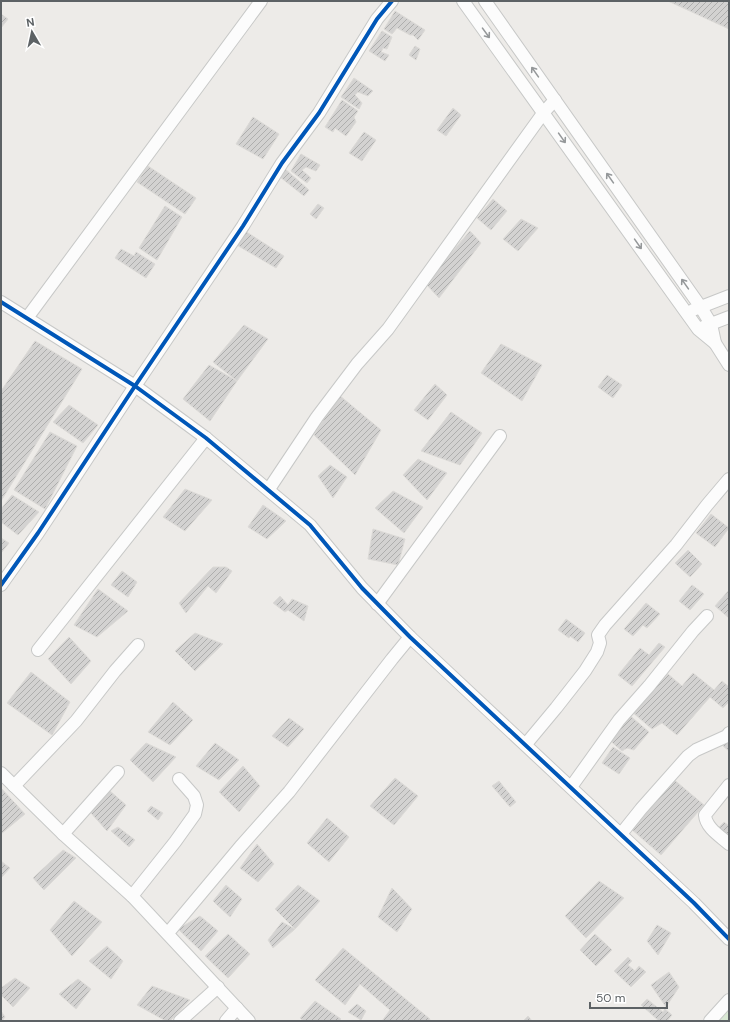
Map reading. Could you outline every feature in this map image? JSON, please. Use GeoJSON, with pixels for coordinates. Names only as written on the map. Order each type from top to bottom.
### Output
{"type":"FeatureCollection","features":[{"type":"Feature","properties":{"kind":"street"},"geometry":{"type":"LineString","coordinates":[[27,318],[261,1]]}},
{"type":"Feature","properties":{"kind":"street"},"geometry":{"type":"LineString","coordinates":[[1,585],[38,533],[243,226],[282,163],[319,113],[377,19],[392,1]]}},
{"type":"Feature","properties":{"kind":"street"},"geometry":{"type":"LineString","coordinates":[[463,1],[698,329],[715,343],[729,365]]}},
{"type":"Feature","properties":{"kind":"street"},"geometry":{"type":"LineString","coordinates":[[485,1],[700,306],[711,324],[715,343]]}},
{"type":"Feature","properties":{"kind":"street"},"geometry":{"type":"LineString","coordinates":[[269,489],[317,417],[357,364],[388,329],[544,112],[555,100]]}},
{"type":"Feature","properties":{"kind":"street"},"geometry":{"type":"LineString","coordinates":[[687,313],[700,306],[729,296]]}},
{"type":"Feature","properties":{"kind":"street"},"geometry":{"type":"LineString","coordinates":[[1,302],[135,386],[206,438],[269,489],[310,525],[362,588],[410,637],[526,744],[547,766],[694,903],[729,939]]}},
{"type":"Feature","properties":{"kind":"street"},"geometry":{"type":"LineString","coordinates":[[698,329],[729,317]]}},
{"type":"Feature","properties":{"kind":"street"},"geometry":{"type":"LineString","coordinates":[[378,604],[500,436]]}},
{"type":"Feature","properties":{"kind":"street"},"geometry":{"type":"LineString","coordinates":[[38,650],[206,438]]}},
{"type":"Feature","properties":{"kind":"street"},"geometry":{"type":"LineString","coordinates":[[526,744],[585,671],[597,652],[600,643],[598,635],[604,625],[676,545],[729,479]]}},
{"type":"Feature","properties":{"kind":"street"},"geometry":{"type":"LineString","coordinates":[[571,787],[619,720],[707,616]]}},
{"type":"Feature","properties":{"kind":"street"},"geometry":{"type":"LineString","coordinates":[[168,933],[240,847],[289,792],[410,637]]}},
{"type":"Feature","properties":{"kind":"street"},"geometry":{"type":"LineString","coordinates":[[14,786],[76,721],[115,670],[138,645]]}},
{"type":"Feature","properties":{"kind":"street"},"geometry":{"type":"LineString","coordinates":[[621,834],[688,756],[696,750],[727,736],[729,733]]}},
{"type":"Feature","properties":{"kind":"street"},"geometry":{"type":"LineString","coordinates":[[63,834],[118,772]]}},
{"type":"Feature","properties":{"kind":"street"},"geometry":{"type":"LineString","coordinates":[[1,773],[63,834],[132,896],[249,1021]]}},
{"type":"Feature","properties":{"kind":"street"},"geometry":{"type":"LineString","coordinates":[[132,896],[175,842],[194,814],[197,805],[194,796],[179,779]]}},
{"type":"Feature","properties":{"kind":"street"},"geometry":{"type":"LineString","coordinates":[[729,785],[705,815],[705,820],[709,827],[729,844]]}},
{"type":"Feature","properties":{"kind":"street"},"geometry":{"type":"LineString","coordinates":[[180,1021],[218,987]]}},
{"type":"Feature","properties":{"kind":"street"},"geometry":{"type":"LineString","coordinates":[[710,1021],[729,1000]]}},
{"type":"Feature","properties":{"kind":"street"},"geometry":{"type":"LineString","coordinates":[[226,1021],[237,1008]]}},
{"type":"Feature","properties":{"kind":"green space"},"geometry":{"type":"Polygon","coordinates":[[[729,1005],[729,1021],[714,1021],[729,1005]]]}},
{"type":"Feature","properties":{"kind":"building"},"geometry":{"type":"Polygon","coordinates":[[[668,1],[729,1],[729,29],[668,1]]]}},
{"type":"Feature","properties":{"kind":"building"},"geometry":{"type":"Polygon","coordinates":[[[395,11],[425,30],[418,40],[413,35],[410,35],[397,28],[392,34],[384,29],[395,11]]]}},
{"type":"Feature","properties":{"kind":"building"},"geometry":{"type":"Polygon","coordinates":[[[1,14],[8,19],[1,28],[1,14]]]}},
{"type":"Feature","properties":{"kind":"building"},"geometry":{"type":"Polygon","coordinates":[[[382,31],[392,37],[387,49],[383,48],[381,52],[389,55],[385,61],[369,51],[382,31]]]}},
{"type":"Feature","properties":{"kind":"building"},"geometry":{"type":"Polygon","coordinates":[[[415,46],[420,49],[416,60],[409,55],[415,46]]]}},
{"type":"Feature","properties":{"kind":"building"},"geometry":{"type":"Polygon","coordinates":[[[354,78],[373,91],[368,96],[358,92],[355,95],[362,103],[359,109],[341,97],[354,78]]]}},
{"type":"Feature","properties":{"kind":"building"},"geometry":{"type":"Polygon","coordinates":[[[342,100],[358,111],[354,117],[356,122],[346,136],[335,128],[333,132],[325,127],[342,100]]]}},
{"type":"Feature","properties":{"kind":"building"},"geometry":{"type":"Polygon","coordinates":[[[453,108],[461,115],[446,136],[437,130],[453,108]]]}},
{"type":"Feature","properties":{"kind":"building"},"geometry":{"type":"Polygon","coordinates":[[[253,117],[279,134],[263,159],[236,144],[253,117]]]}},
{"type":"Feature","properties":{"kind":"building"},"geometry":{"type":"Polygon","coordinates":[[[364,132],[376,140],[362,161],[349,153],[364,132]]]}},
{"type":"Feature","properties":{"kind":"building"},"geometry":{"type":"Polygon","coordinates":[[[301,154],[320,165],[316,171],[306,167],[302,170],[311,178],[307,183],[291,171],[301,154]]]}},
{"type":"Feature","properties":{"kind":"building"},"geometry":{"type":"Polygon","coordinates":[[[148,166],[196,198],[185,214],[137,182],[148,166]]]}},
{"type":"Feature","properties":{"kind":"building"},"geometry":{"type":"Polygon","coordinates":[[[284,168],[309,190],[304,196],[280,177],[284,168]]]}},
{"type":"Feature","properties":{"kind":"building"},"geometry":{"type":"Polygon","coordinates":[[[493,199],[507,211],[491,230],[477,218],[493,199]]]}},
{"type":"Feature","properties":{"kind":"building"},"geometry":{"type":"Polygon","coordinates":[[[318,204],[324,208],[316,219],[310,214],[318,204]]]}},
{"type":"Feature","properties":{"kind":"building"},"geometry":{"type":"Polygon","coordinates":[[[165,206],[182,217],[157,260],[139,248],[165,206]]]}},
{"type":"Feature","properties":{"kind":"building"},"geometry":{"type":"Polygon","coordinates":[[[521,219],[538,228],[518,251],[503,239],[521,219]]]}},
{"type":"Feature","properties":{"kind":"building"},"geometry":{"type":"Polygon","coordinates":[[[245,231],[284,256],[276,268],[235,244],[245,231]]]}},
{"type":"Feature","properties":{"kind":"building"},"geometry":{"type":"Polygon","coordinates":[[[470,231],[481,243],[439,298],[425,283],[470,231]]]}},
{"type":"Feature","properties":{"kind":"building"},"geometry":{"type":"Polygon","coordinates":[[[121,249],[134,256],[136,252],[155,264],[146,278],[115,258],[121,249]]]}},
{"type":"Feature","properties":{"kind":"building"},"geometry":{"type":"Polygon","coordinates":[[[244,325],[268,339],[237,381],[213,362],[244,325]]]}},
{"type":"Feature","properties":{"kind":"building"},"geometry":{"type":"Polygon","coordinates":[[[35,341],[82,369],[1,501],[1,391],[35,341]]]}},
{"type":"Feature","properties":{"kind":"building"},"geometry":{"type":"Polygon","coordinates":[[[501,344],[542,365],[522,401],[481,373],[501,344]]]}},
{"type":"Feature","properties":{"kind":"building"},"geometry":{"type":"Polygon","coordinates":[[[209,365],[237,381],[210,421],[183,399],[209,365]]]}},
{"type":"Feature","properties":{"kind":"building"},"geometry":{"type":"Polygon","coordinates":[[[607,375],[622,385],[613,398],[598,387],[607,375]]]}},
{"type":"Feature","properties":{"kind":"building"},"geometry":{"type":"Polygon","coordinates":[[[435,384],[447,395],[428,420],[414,410],[435,384]]]}},
{"type":"Feature","properties":{"kind":"building"},"geometry":{"type":"Polygon","coordinates":[[[339,395],[381,430],[355,475],[314,435],[339,395]]]}},
{"type":"Feature","properties":{"kind":"building"},"geometry":{"type":"Polygon","coordinates":[[[69,405],[98,425],[83,443],[53,422],[69,405]]]}},
{"type":"Feature","properties":{"kind":"building"},"geometry":{"type":"Polygon","coordinates":[[[451,412],[482,433],[460,465],[421,451],[451,412]]]}},
{"type":"Feature","properties":{"kind":"building"},"geometry":{"type":"Polygon","coordinates":[[[50,432],[77,446],[45,509],[14,490],[50,432]]]}},
{"type":"Feature","properties":{"kind":"building"},"geometry":{"type":"Polygon","coordinates":[[[418,459],[447,473],[427,500],[403,475],[418,459]]]}},
{"type":"Feature","properties":{"kind":"building"},"geometry":{"type":"Polygon","coordinates":[[[330,465],[347,477],[333,498],[318,476],[330,465]]]}},
{"type":"Feature","properties":{"kind":"building"},"geometry":{"type":"Polygon","coordinates":[[[185,489],[212,500],[185,531],[163,517],[185,489]]]}},
{"type":"Feature","properties":{"kind":"building"},"geometry":{"type":"Polygon","coordinates":[[[393,491],[423,507],[404,533],[375,508],[393,491]]]}},
{"type":"Feature","properties":{"kind":"building"},"geometry":{"type":"Polygon","coordinates":[[[12,495],[39,512],[18,535],[1,522],[1,509],[12,495]]]}},
{"type":"Feature","properties":{"kind":"building"},"geometry":{"type":"Polygon","coordinates":[[[263,505],[286,521],[267,539],[248,527],[263,505]]]}},
{"type":"Feature","properties":{"kind":"building"},"geometry":{"type":"Polygon","coordinates":[[[711,514],[729,528],[715,547],[696,533],[711,514]]]}},
{"type":"Feature","properties":{"kind":"building"},"geometry":{"type":"Polygon","coordinates":[[[373,529],[405,539],[398,565],[368,559],[373,529]]]}},
{"type":"Feature","properties":{"kind":"building"},"geometry":{"type":"Polygon","coordinates":[[[1,538],[9,543],[1,553],[1,538]]]}},
{"type":"Feature","properties":{"kind":"building"},"geometry":{"type":"Polygon","coordinates":[[[688,550],[702,564],[690,577],[675,563],[688,550]]]}},
{"type":"Feature","properties":{"kind":"building"},"geometry":{"type":"Polygon","coordinates":[[[213,567],[226,567],[232,571],[216,593],[208,586],[186,613],[179,603],[213,567]]]}},
{"type":"Feature","properties":{"kind":"building"},"geometry":{"type":"Polygon","coordinates":[[[122,571],[137,582],[128,597],[111,585],[122,571]]]}},
{"type":"Feature","properties":{"kind":"building"},"geometry":{"type":"Polygon","coordinates":[[[692,585],[704,594],[690,610],[679,601],[692,585]]]}},
{"type":"Feature","properties":{"kind":"building"},"geometry":{"type":"Polygon","coordinates":[[[98,589],[128,611],[97,637],[74,625],[98,589]]]}},
{"type":"Feature","properties":{"kind":"building"},"geometry":{"type":"Polygon","coordinates":[[[729,590],[729,618],[715,606],[729,590]]]}},
{"type":"Feature","properties":{"kind":"building"},"geometry":{"type":"Polygon","coordinates":[[[280,596],[288,605],[292,599],[308,606],[304,621],[288,610],[285,612],[273,603],[280,596]]]}},
{"type":"Feature","properties":{"kind":"building"},"geometry":{"type":"Polygon","coordinates":[[[646,603],[660,614],[647,628],[643,625],[633,636],[624,629],[646,603]]]}},
{"type":"Feature","properties":{"kind":"building"},"geometry":{"type":"Polygon","coordinates":[[[566,619],[585,633],[578,642],[570,636],[569,638],[558,630],[566,619]]]}},
{"type":"Feature","properties":{"kind":"building"},"geometry":{"type":"Polygon","coordinates":[[[195,633],[223,644],[195,671],[175,651],[195,633]]]}},
{"type":"Feature","properties":{"kind":"building"},"geometry":{"type":"Polygon","coordinates":[[[69,637],[91,661],[71,684],[48,659],[69,637]]]}},
{"type":"Feature","properties":{"kind":"building"},"geometry":{"type":"Polygon","coordinates":[[[659,643],[665,647],[632,686],[618,675],[640,648],[649,655],[659,643]]]}},
{"type":"Feature","properties":{"kind":"building"},"geometry":{"type":"Polygon","coordinates":[[[31,672],[70,702],[52,735],[7,703],[31,672]]]}},
{"type":"Feature","properties":{"kind":"building"},"geometry":{"type":"Polygon","coordinates":[[[693,673],[714,690],[722,681],[729,687],[729,702],[723,708],[710,697],[677,735],[662,723],[652,729],[631,711],[655,683],[658,685],[668,674],[682,686],[693,673]]]}},
{"type":"Feature","properties":{"kind":"building"},"geometry":{"type":"Polygon","coordinates":[[[173,702],[193,720],[170,745],[148,732],[173,702]]]}},
{"type":"Feature","properties":{"kind":"building"},"geometry":{"type":"Polygon","coordinates":[[[627,713],[649,732],[634,750],[627,748],[622,751],[607,738],[627,713]]]}},
{"type":"Feature","properties":{"kind":"building"},"geometry":{"type":"Polygon","coordinates":[[[289,718],[304,729],[288,747],[272,736],[289,718]]]}},
{"type":"Feature","properties":{"kind":"building"},"geometry":{"type":"Polygon","coordinates":[[[729,739],[729,751],[723,746],[729,739]]]}},
{"type":"Feature","properties":{"kind":"building"},"geometry":{"type":"Polygon","coordinates":[[[146,743],[176,757],[153,782],[130,760],[146,743]]]}},
{"type":"Feature","properties":{"kind":"building"},"geometry":{"type":"Polygon","coordinates":[[[215,743],[239,760],[219,780],[196,766],[215,743]]]}},
{"type":"Feature","properties":{"kind":"building"},"geometry":{"type":"Polygon","coordinates":[[[613,747],[630,758],[619,774],[602,763],[613,747]]]}},
{"type":"Feature","properties":{"kind":"building"},"geometry":{"type":"Polygon","coordinates":[[[243,766],[260,786],[239,812],[219,792],[243,766]]]}},
{"type":"Feature","properties":{"kind":"building"},"geometry":{"type":"Polygon","coordinates":[[[395,778],[418,796],[394,825],[370,806],[395,778]]]}},
{"type":"Feature","properties":{"kind":"building"},"geometry":{"type":"Polygon","coordinates":[[[672,778],[704,805],[661,855],[630,828],[672,778]]]}},
{"type":"Feature","properties":{"kind":"building"},"geometry":{"type":"Polygon","coordinates":[[[499,781],[516,802],[510,807],[492,786],[499,781]]]}},
{"type":"Feature","properties":{"kind":"building"},"geometry":{"type":"Polygon","coordinates":[[[1,788],[25,814],[1,834],[1,788]]]}},
{"type":"Feature","properties":{"kind":"building"},"geometry":{"type":"Polygon","coordinates":[[[110,791],[126,805],[107,831],[90,812],[110,791]]]}},
{"type":"Feature","properties":{"kind":"building"},"geometry":{"type":"Polygon","coordinates":[[[151,806],[163,813],[158,820],[147,811],[151,806]]]}},
{"type":"Feature","properties":{"kind":"building"},"geometry":{"type":"Polygon","coordinates":[[[327,818],[349,837],[329,862],[307,843],[327,818]]]}},
{"type":"Feature","properties":{"kind":"building"},"geometry":{"type":"Polygon","coordinates":[[[724,822],[729,826],[729,836],[719,827],[724,822]]]}},
{"type":"Feature","properties":{"kind":"building"},"geometry":{"type":"Polygon","coordinates":[[[118,827],[135,840],[129,847],[111,831],[118,827]]]}},
{"type":"Feature","properties":{"kind":"building"},"geometry":{"type":"Polygon","coordinates":[[[257,844],[274,864],[258,882],[240,868],[257,844]]]}},
{"type":"Feature","properties":{"kind":"building"},"geometry":{"type":"Polygon","coordinates":[[[63,850],[76,858],[44,890],[33,878],[63,850]]]}},
{"type":"Feature","properties":{"kind":"building"},"geometry":{"type":"Polygon","coordinates":[[[1,861],[10,868],[1,878],[1,861]]]}},
{"type":"Feature","properties":{"kind":"building"},"geometry":{"type":"Polygon","coordinates":[[[599,881],[624,898],[586,938],[565,916],[599,881]]]}},
{"type":"Feature","properties":{"kind":"building"},"geometry":{"type":"Polygon","coordinates":[[[226,885],[242,899],[230,917],[213,901],[226,885]]]}},
{"type":"Feature","properties":{"kind":"building"},"geometry":{"type":"Polygon","coordinates":[[[298,885],[320,901],[295,929],[275,909],[298,885]]]}},
{"type":"Feature","properties":{"kind":"building"},"geometry":{"type":"Polygon","coordinates":[[[392,888],[412,909],[397,932],[378,917],[392,888]]]}},
{"type":"Feature","properties":{"kind":"building"},"geometry":{"type":"Polygon","coordinates":[[[74,901],[102,922],[72,956],[50,930],[74,901]]]}},
{"type":"Feature","properties":{"kind":"building"},"geometry":{"type":"Polygon","coordinates":[[[200,916],[218,931],[201,951],[178,929],[200,916]]]}},
{"type":"Feature","properties":{"kind":"building"},"geometry":{"type":"Polygon","coordinates":[[[282,922],[295,929],[273,948],[268,940],[282,922]]]}},
{"type":"Feature","properties":{"kind":"building"},"geometry":{"type":"Polygon","coordinates":[[[657,925],[671,933],[658,955],[647,941],[657,925]]]}},
{"type":"Feature","properties":{"kind":"building"},"geometry":{"type":"Polygon","coordinates":[[[228,934],[250,954],[228,978],[205,956],[228,934]]]}},
{"type":"Feature","properties":{"kind":"building"},"geometry":{"type":"Polygon","coordinates":[[[595,934],[612,950],[596,966],[580,950],[595,934]]]}},
{"type":"Feature","properties":{"kind":"building"},"geometry":{"type":"Polygon","coordinates":[[[107,946],[123,961],[111,979],[89,961],[107,946]]]}},
{"type":"Feature","properties":{"kind":"building"},"geometry":{"type":"Polygon","coordinates":[[[343,948],[430,1019],[429,1021],[382,1021],[390,1010],[360,984],[345,1005],[315,980],[343,948]]]}},
{"type":"Feature","properties":{"kind":"building"},"geometry":{"type":"Polygon","coordinates":[[[628,957],[632,961],[628,965],[635,971],[639,966],[646,972],[631,987],[614,971],[628,957]]]}},
{"type":"Feature","properties":{"kind":"building"},"geometry":{"type":"Polygon","coordinates":[[[669,972],[679,987],[666,1007],[651,985],[669,972]]]}},
{"type":"Feature","properties":{"kind":"building"},"geometry":{"type":"Polygon","coordinates":[[[15,978],[30,988],[13,1007],[1,995],[1,988],[15,978]]]}},
{"type":"Feature","properties":{"kind":"building"},"geometry":{"type":"Polygon","coordinates":[[[78,979],[91,989],[76,1009],[59,994],[78,979]]]}},
{"type":"Feature","properties":{"kind":"building"},"geometry":{"type":"Polygon","coordinates":[[[152,986],[190,1000],[170,1021],[166,1021],[137,1005],[152,986]]]}},
{"type":"Feature","properties":{"kind":"building"},"geometry":{"type":"Polygon","coordinates":[[[647,999],[663,1012],[665,1009],[672,1015],[667,1021],[659,1021],[641,1005],[647,999]]]}},
{"type":"Feature","properties":{"kind":"building"},"geometry":{"type":"Polygon","coordinates":[[[315,1001],[341,1019],[339,1021],[304,1021],[300,1018],[315,1001]]]}},
{"type":"Feature","properties":{"kind":"building"},"geometry":{"type":"Polygon","coordinates":[[[357,1004],[366,1011],[361,1020],[348,1012],[357,1004]]]}},
{"type":"Feature","properties":{"kind":"building"},"geometry":{"type":"Polygon","coordinates":[[[1,1011],[5,1017],[2,1021],[1,1021],[1,1011]]]}},
{"type":"Feature","properties":{"kind":"building"},"geometry":{"type":"Polygon","coordinates":[[[528,1016],[532,1021],[523,1021],[528,1016]]]}},
{"type":"Feature","properties":{"kind":"cycle path"},"geometry":{"type":"LineString","coordinates":[[1,585],[38,533],[243,226],[282,163],[319,113],[377,19],[392,1]]}},
{"type":"Feature","properties":{"kind":"cycle path"},"geometry":{"type":"LineString","coordinates":[[1,302],[135,386],[206,438],[310,525],[362,588],[410,637],[694,903],[729,939]]}}]}
